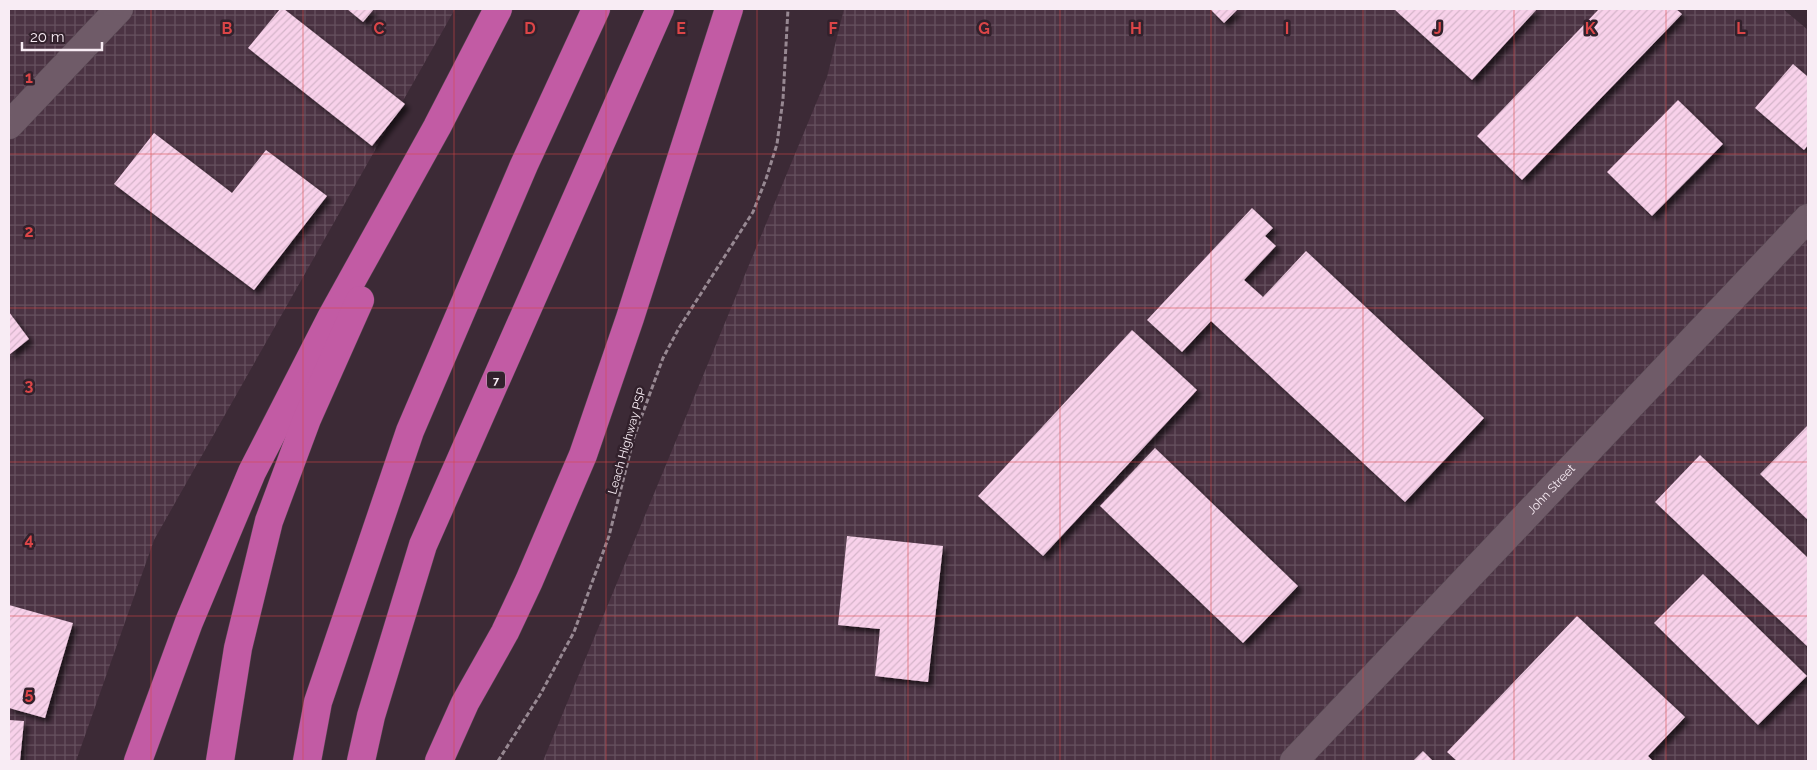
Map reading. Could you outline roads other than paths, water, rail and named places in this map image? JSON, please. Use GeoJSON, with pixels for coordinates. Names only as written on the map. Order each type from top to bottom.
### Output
{"type":"FeatureCollection","features":[{"type":"Feature","properties":{"kind":"highway"},"geometry":{"type":"LineString","coordinates":[[138,761],[189,622],[252,472],[332,316],[437,127],[498,9]]}},
{"type":"Feature","properties":{"kind":"highway"},"geometry":{"type":"LineString","coordinates":[[307,761],[318,702],[410,431],[524,165],[596,9]]}},
{"type":"Feature","properties":{"kind":"highway","name":"7"},"geometry":{"type":"LineString","coordinates":[[361,761],[371,716],[424,545],[660,9]]}},
{"type":"Feature","properties":{"kind":"highway"},"geometry":{"type":"LineString","coordinates":[[439,761],[465,703],[505,632],[529,581],[582,455],[630,318],[729,9]]}},
{"type":"Feature","properties":{"kind":"highway"},"geometry":{"type":"LineString","coordinates":[[220,761],[238,648],[269,520],[308,419],[437,127]]}},
{"type":"Feature","properties":{"kind":"street"},"geometry":{"type":"LineString","coordinates":[[9,125],[119,9]]}},
{"type":"Feature","properties":{"kind":"street","name":"John Street"},"geometry":{"type":"LineString","coordinates":[[1294,761],[1808,218]]}}]}
